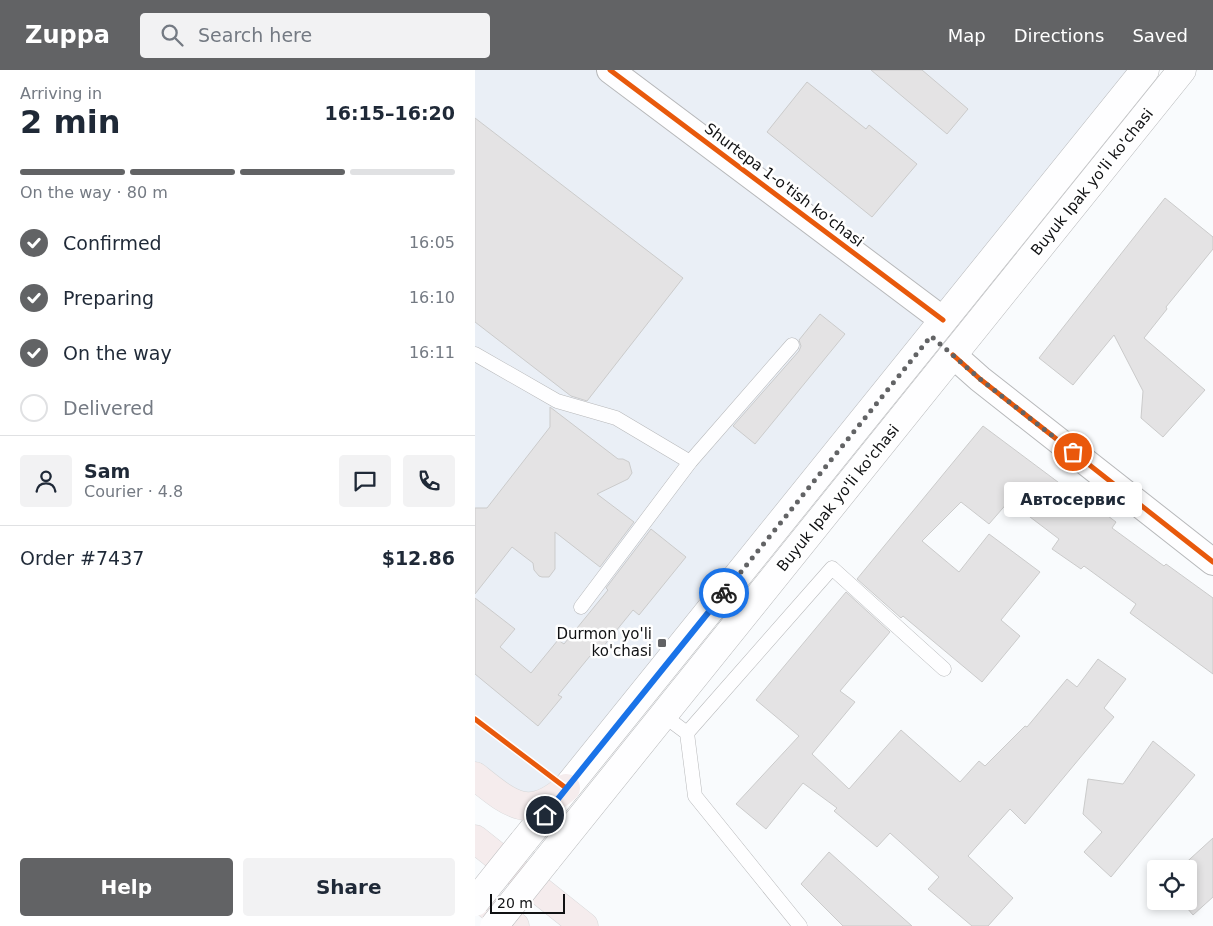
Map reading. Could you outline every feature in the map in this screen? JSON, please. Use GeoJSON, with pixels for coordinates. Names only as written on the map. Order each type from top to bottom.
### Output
{"type":"FeatureCollection","features":[{"type":"Feature","properties":{"kind":"main road","name":"Buyuk Ipak yo'li ko'chasi"},"geometry":{"type":"LineString","coordinates":[[475,902],[1145,70]]}},
{"type":"Feature","properties":{"kind":"main road","name":"Buyuk Ipak yo'li ko'chasi"},"geometry":{"type":"LineString","coordinates":[[493,926],[1182,70]]}},
{"type":"Feature","properties":{"kind":"main road"},"geometry":{"type":"LineString","coordinates":[[937,328],[959,346]]}},
{"type":"Feature","properties":{"kind":"main road"},"geometry":{"type":"LineString","coordinates":[[475,776],[503,799],[526,807],[543,804],[566,788]]}},
{"type":"Feature","properties":{"kind":"main road"},"geometry":{"type":"LineString","coordinates":[[475,839],[584,926]]}},
{"type":"Feature","properties":{"kind":"main road"},"geometry":{"type":"LineString","coordinates":[[475,894],[515,926]]}},
{"type":"Feature","properties":{"kind":"street","name":"Shurtepa 1-o'tish ko'chasi"},"geometry":{"type":"LineString","coordinates":[[610,70],[937,328]]}},
{"type":"Feature","properties":{"kind":"street"},"geometry":{"type":"LineString","coordinates":[[959,346],[980,379],[1213,562]]}},
{"type":"Feature","properties":{"kind":"lane"},"geometry":{"type":"LineString","coordinates":[[581,607],[690,462],[792,345]]}},
{"type":"Feature","properties":{"kind":"lane"},"geometry":{"type":"LineString","coordinates":[[475,354],[557,401],[616,418],[690,462]]}},
{"type":"Feature","properties":{"kind":"lane"},"geometry":{"type":"LineString","coordinates":[[687,733],[832,568],[944,669]]}},
{"type":"Feature","properties":{"kind":"lane"},"geometry":{"type":"LineString","coordinates":[[663,715],[687,733],[695,796],[800,926]]}},
{"type":"Feature","properties":{"kind":"shaded area"},"geometry":{"type":"Polygon","coordinates":[[[475,70],[1145,70],[543,804],[475,776],[475,70]]]}},
{"type":"Feature","properties":{"kind":"building"},"geometry":{"type":"Polygon","coordinates":[[[871,70],[922,70],[968,109],[947,134],[871,70]]]}},
{"type":"Feature","properties":{"kind":"building"},"geometry":{"type":"Polygon","coordinates":[[[807,82],[866,129],[869,125],[917,164],[872,217],[767,132],[807,82]]]}},
{"type":"Feature","properties":{"kind":"building"},"geometry":{"type":"Polygon","coordinates":[[[475,118],[683,278],[587,401],[571,396],[475,322],[475,118]]]}},
{"type":"Feature","properties":{"kind":"building"},"geometry":{"type":"Polygon","coordinates":[[[1165,198],[1213,237],[1213,249],[1166,307],[1167,309],[1144,338],[1205,390],[1163,437],[1141,418],[1143,391],[1114,335],[1073,385],[1039,358],[1165,198]]]}},
{"type":"Feature","properties":{"kind":"building"},"geometry":{"type":"Polygon","coordinates":[[[820,314],[845,334],[755,444],[733,426],[799,351],[801,346],[799,340],[820,314]]]}},
{"type":"Feature","properties":{"kind":"building"},"geometry":{"type":"Polygon","coordinates":[[[550,407],[618,459],[629,462],[632,473],[628,479],[597,494],[634,522],[600,567],[555,532],[555,569],[549,577],[539,576],[534,570],[533,563],[512,547],[475,594],[475,508],[487,508],[550,427],[550,407]]]}},
{"type":"Feature","properties":{"kind":"building"},"geometry":{"type":"Polygon","coordinates":[[[983,426],[1086,503],[1088,501],[1116,522],[1112,528],[1164,566],[1166,564],[1213,598],[1213,674],[1130,613],[1136,604],[1084,566],[1081,569],[1052,549],[1059,539],[1009,501],[989,524],[961,502],[922,541],[959,572],[989,534],[1040,572],[1001,620],[1020,636],[982,682],[903,616],[901,618],[857,579],[983,426]]]}},
{"type":"Feature","properties":{"kind":"building"},"geometry":{"type":"Polygon","coordinates":[[[651,529],[686,557],[639,615],[633,610],[594,658],[590,656],[558,695],[562,697],[538,726],[475,674],[475,598],[515,629],[500,647],[531,673],[558,640],[564,644],[608,590],[606,588],[651,529]]]}},
{"type":"Feature","properties":{"kind":"building"},"geometry":{"type":"Polygon","coordinates":[[[846,592],[890,632],[840,691],[855,702],[812,754],[849,789],[901,730],[960,782],[979,761],[985,766],[1025,726],[1027,727],[1067,679],[1077,687],[1098,659],[1126,679],[1104,708],[1114,717],[1025,824],[1010,809],[968,856],[1013,898],[988,926],[972,926],[928,889],[939,877],[890,833],[877,847],[834,811],[837,808],[803,783],[766,829],[736,804],[799,736],[756,700],[846,592]]]}},
{"type":"Feature","properties":{"kind":"building"},"geometry":{"type":"Polygon","coordinates":[[[1153,741],[1195,775],[1111,877],[1084,852],[1102,832],[1083,814],[1088,779],[1123,784],[1153,741]]]}},
{"type":"Feature","properties":{"kind":"building"},"geometry":{"type":"Polygon","coordinates":[[[1213,838],[1213,897],[1193,915],[1189,910],[1197,910],[1197,860],[1189,860],[1213,838]]]}},
{"type":"Feature","properties":{"kind":"building"},"geometry":{"type":"Polygon","coordinates":[[[829,852],[912,926],[843,926],[801,884],[829,852]]]}},
{"type":"Feature","properties":{"kind":"cycle path"},"geometry":{"type":"LineString","coordinates":[[610,70],[943,320]]}},
{"type":"Feature","properties":{"kind":"cycle path"},"geometry":{"type":"LineString","coordinates":[[953,355],[980,379],[1213,562]]}},
{"type":"Feature","properties":{"kind":"cycle path"},"geometry":{"type":"LineString","coordinates":[[475,719],[566,788]]}},
{"type":"Feature","properties":{"kind":"way so far"},"geometry":{"type":"LineString","coordinates":[[724,593],[931,336],[980,379],[1073,452]]}},
{"type":"Feature","properties":{"kind":"place","name":"Автосервис"},"geometry":{"type":"Point","coordinates":[1073,452]}},
{"type":"Feature","properties":{"kind":"place","name":"Durmon yo'li ko'chasi"},"geometry":{"type":"Point","coordinates":[662,643]}},
{"type":"Feature","properties":{"kind":"route"},"geometry":{"type":"LineString","coordinates":[[545,815],[724,593]]}}]}
